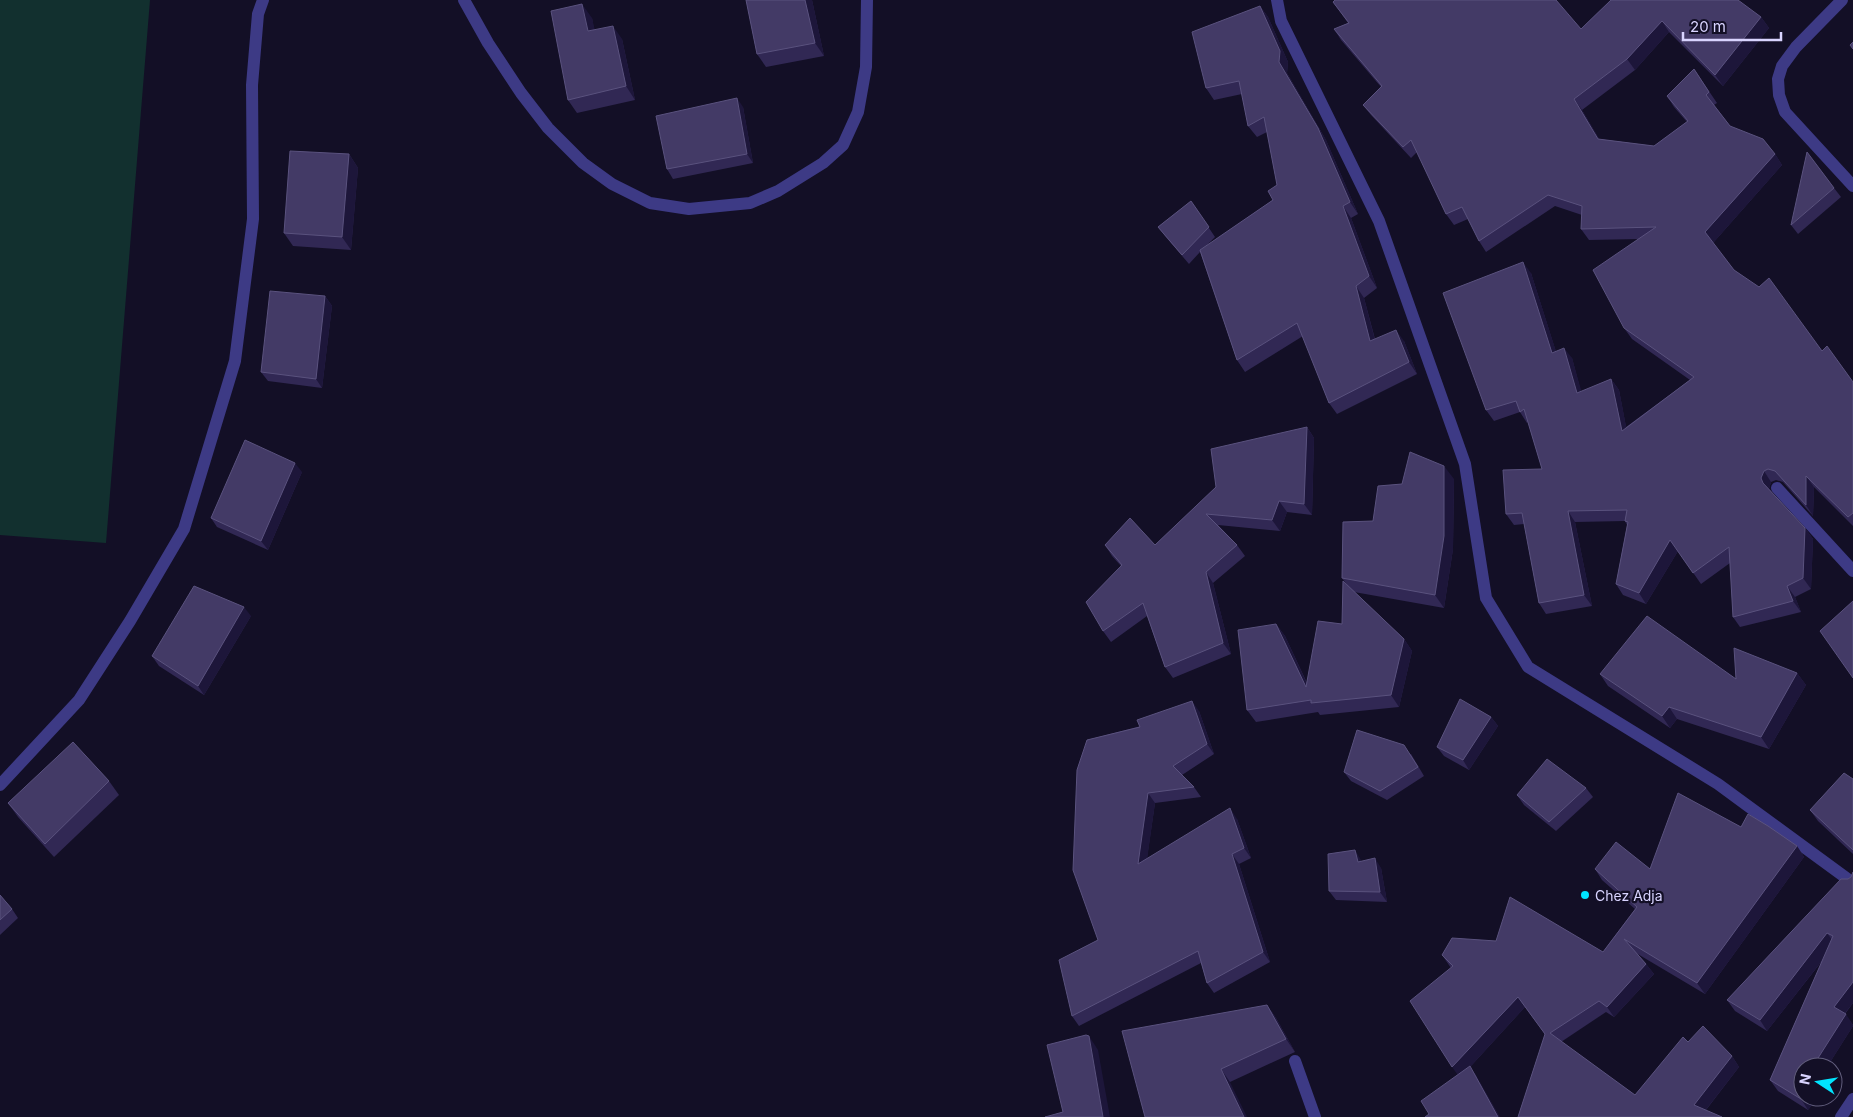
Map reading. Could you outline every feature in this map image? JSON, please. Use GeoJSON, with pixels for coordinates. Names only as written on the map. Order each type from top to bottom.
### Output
{"type":"FeatureCollection","features":[{"type":"Feature","properties":{"kind":"street"},"geometry":{"type":"LineString","coordinates":[[0,785],[79,700],[130,621],[184,529],[235,361],[253,220],[252,85],[258,14],[263,0]]}},
{"type":"Feature","properties":{"kind":"street"},"geometry":{"type":"LineString","coordinates":[[464,0],[488,43],[521,93],[548,128],[583,164],[612,184],[650,203],[689,209],[750,203],[778,191],[823,163],[843,145],[858,112],[866,67],[867,0]]}},
{"type":"Feature","properties":{"kind":"street"},"geometry":{"type":"LineString","coordinates":[[1277,0],[1281,21],[1378,221],[1465,464],[1486,598],[1528,667],[1718,784],[1853,883]]}},
{"type":"Feature","properties":{"kind":"street"},"geometry":{"type":"LineString","coordinates":[[1842,0],[1796,47],[1782,66],[1778,79],[1779,95],[1785,112],[1853,186]]}},
{"type":"Feature","properties":{"kind":"street"},"geometry":{"type":"LineString","coordinates":[[1777,488],[1853,572]]}},
{"type":"Feature","properties":{"kind":"street"},"geometry":{"type":"LineString","coordinates":[[1295,1061],[1315,1117]]}},
{"type":"Feature","properties":{"kind":"street"},"geometry":{"type":"LineString","coordinates":[[1841,1117],[1853,1099]]}},
{"type":"Feature","properties":{"kind":"green space"},"geometry":{"type":"Polygon","coordinates":[[[0,0],[150,0],[106,543],[0,535],[0,0]]]}},
{"type":"Feature","properties":{"kind":"building"},"geometry":{"type":"Polygon","coordinates":[[[746,0],[805,0],[815,43],[757,54],[746,0]]]}},
{"type":"Feature","properties":{"kind":"building"},"geometry":{"type":"Polygon","coordinates":[[[1335,0],[1556,0],[1581,29],[1611,0],[1738,0],[1761,17],[1715,75],[1662,21],[1627,59],[1574,99],[1598,139],[1654,146],[1688,121],[1667,96],[1694,69],[1709,92],[1706,95],[1730,126],[1763,139],[1775,154],[1705,232],[1734,270],[1759,287],[1769,278],[1822,351],[1827,346],[1853,382],[1853,513],[1848,517],[1806,476],[1806,505],[1775,471],[1768,469],[1764,471],[1761,478],[1763,483],[1805,528],[1803,578],[1787,586],[1793,601],[1733,617],[1729,547],[1693,573],[1670,540],[1639,593],[1616,584],[1628,522],[1625,521],[1627,510],[1568,511],[1584,595],[1539,603],[1522,513],[1506,514],[1503,470],[1542,469],[1524,409],[1520,412],[1516,401],[1486,410],[1443,293],[1523,262],[1552,353],[1564,348],[1577,393],[1611,379],[1622,431],[1694,377],[1624,328],[1593,270],[1656,227],[1581,229],[1582,206],[1548,195],[1479,241],[1462,207],[1446,214],[1411,140],[1403,147],[1363,105],[1382,86],[1334,29],[1349,23],[1333,2],[1335,0]]]}},
{"type":"Feature","properties":{"kind":"building"},"geometry":{"type":"Polygon","coordinates":[[[582,4],[588,31],[613,26],[626,86],[568,100],[551,11],[582,4]]]}},
{"type":"Feature","properties":{"kind":"building"},"geometry":{"type":"Polygon","coordinates":[[[1260,6],[1280,51],[1279,62],[1318,128],[1350,202],[1343,206],[1369,276],[1356,286],[1370,341],[1396,330],[1409,362],[1329,403],[1297,323],[1237,360],[1200,250],[1273,200],[1268,191],[1277,185],[1264,117],[1248,126],[1239,81],[1206,88],[1192,32],[1260,6]]]}},
{"type":"Feature","properties":{"kind":"building"},"geometry":{"type":"Polygon","coordinates":[[[737,98],[747,154],[667,169],[656,116],[737,98]]]}},
{"type":"Feature","properties":{"kind":"building"},"geometry":{"type":"Polygon","coordinates":[[[290,151],[349,154],[342,237],[284,233],[290,151]]]}},
{"type":"Feature","properties":{"kind":"building"},"geometry":{"type":"Polygon","coordinates":[[[1807,152],[1834,188],[1791,225],[1807,152]]]}},
{"type":"Feature","properties":{"kind":"building"},"geometry":{"type":"Polygon","coordinates":[[[1191,201],[1209,227],[1182,255],[1158,227],[1191,201]]]}},
{"type":"Feature","properties":{"kind":"building"},"geometry":{"type":"Polygon","coordinates":[[[270,291],[325,296],[316,379],[261,372],[270,291]]]}},
{"type":"Feature","properties":{"kind":"building"},"geometry":{"type":"Polygon","coordinates":[[[1307,427],[1304,504],[1279,501],[1272,520],[1206,514],[1237,545],[1206,572],[1223,643],[1165,667],[1143,603],[1103,631],[1086,602],[1122,565],[1105,545],[1130,518],[1155,545],[1216,487],[1211,449],[1307,427]]]}},
{"type":"Feature","properties":{"kind":"building"},"geometry":{"type":"Polygon","coordinates":[[[245,440],[295,463],[261,541],[211,518],[245,440]]]}},
{"type":"Feature","properties":{"kind":"building"},"geometry":{"type":"Polygon","coordinates":[[[1410,452],[1444,466],[1444,536],[1435,595],[1342,578],[1343,522],[1373,521],[1378,486],[1402,484],[1410,452]]]}},
{"type":"Feature","properties":{"kind":"building"},"geometry":{"type":"Polygon","coordinates":[[[1343,581],[1404,639],[1391,695],[1311,703],[1311,700],[1247,710],[1238,630],[1276,624],[1306,687],[1318,621],[1342,624],[1343,581]]]}},
{"type":"Feature","properties":{"kind":"building"},"geometry":{"type":"Polygon","coordinates":[[[194,586],[244,607],[198,686],[152,656],[194,586]]]}},
{"type":"Feature","properties":{"kind":"building"},"geometry":{"type":"Polygon","coordinates":[[[1853,601],[1853,678],[1820,631],[1853,601]]]}},
{"type":"Feature","properties":{"kind":"building"},"geometry":{"type":"Polygon","coordinates":[[[1647,616],[1736,679],[1734,648],[1797,673],[1761,737],[1669,707],[1662,716],[1600,674],[1647,616]]]}},
{"type":"Feature","properties":{"kind":"building"},"geometry":{"type":"Polygon","coordinates":[[[1460,699],[1491,717],[1463,760],[1437,747],[1460,699]]]}},
{"type":"Feature","properties":{"kind":"building"},"geometry":{"type":"Polygon","coordinates":[[[1192,701],[1207,744],[1173,766],[1194,787],[1148,793],[1138,864],[1230,808],[1244,848],[1232,854],[1263,952],[1207,983],[1198,951],[1072,1016],[1059,960],[1098,940],[1073,870],[1077,770],[1087,740],[1140,727],[1137,720],[1192,701]]]}},
{"type":"Feature","properties":{"kind":"building"},"geometry":{"type":"Polygon","coordinates":[[[1357,730],[1404,745],[1418,767],[1380,791],[1344,772],[1357,730]]]}},
{"type":"Feature","properties":{"kind":"building"},"geometry":{"type":"Polygon","coordinates":[[[73,742],[109,781],[45,844],[8,803],[73,742]]]}},
{"type":"Feature","properties":{"kind":"building"},"geometry":{"type":"Polygon","coordinates":[[[1547,759],[1586,788],[1549,822],[1517,795],[1547,759]]]}},
{"type":"Feature","properties":{"kind":"building"},"geometry":{"type":"Polygon","coordinates":[[[1844,773],[1853,779],[1853,850],[1810,810],[1844,773]]]}},
{"type":"Feature","properties":{"kind":"building"},"geometry":{"type":"Polygon","coordinates":[[[1678,793],[1741,827],[1748,814],[1797,846],[1697,983],[1624,939],[1646,964],[1607,1007],[1599,1001],[1550,1033],[1635,1095],[1683,1037],[1688,1042],[1703,1026],[1732,1056],[1694,1105],[1722,1117],[1518,1117],[1545,1034],[1518,997],[1452,1067],[1410,1001],[1453,966],[1442,955],[1452,938],[1496,941],[1510,897],[1603,952],[1637,907],[1595,869],[1616,842],[1650,869],[1678,793]]]}},
{"type":"Feature","properties":{"kind":"building"},"geometry":{"type":"Polygon","coordinates":[[[1355,850],[1358,862],[1375,858],[1380,892],[1329,891],[1328,854],[1355,850]]]}},
{"type":"Feature","properties":{"kind":"building"},"geometry":{"type":"Polygon","coordinates":[[[1853,872],[1853,982],[1834,1007],[1846,1014],[1819,1057],[1793,1057],[1793,1094],[1770,1080],[1833,936],[1827,933],[1760,1020],[1727,1000],[1841,879],[1851,877],[1853,872]]]}},
{"type":"Feature","properties":{"kind":"building"},"geometry":{"type":"Polygon","coordinates":[[[0,895],[12,909],[0,920],[0,895]]]}},
{"type":"Feature","properties":{"kind":"building"},"geometry":{"type":"Polygon","coordinates":[[[1267,1005],[1286,1039],[1221,1069],[1244,1117],[1145,1117],[1122,1031],[1267,1005]]]}},
{"type":"Feature","properties":{"kind":"building"},"geometry":{"type":"Polygon","coordinates":[[[1086,1035],[1089,1036],[1103,1117],[1045,1117],[1063,1112],[1047,1045],[1086,1035]]]}},
{"type":"Feature","properties":{"kind":"building"},"geometry":{"type":"Polygon","coordinates":[[[1470,1066],[1498,1117],[1425,1117],[1429,1114],[1421,1101],[1470,1066]]]}},
{"type":"Feature","properties":{"kind":"place","name":"Chez Adja"},"geometry":{"type":"Point","coordinates":[1585,895]}}]}
